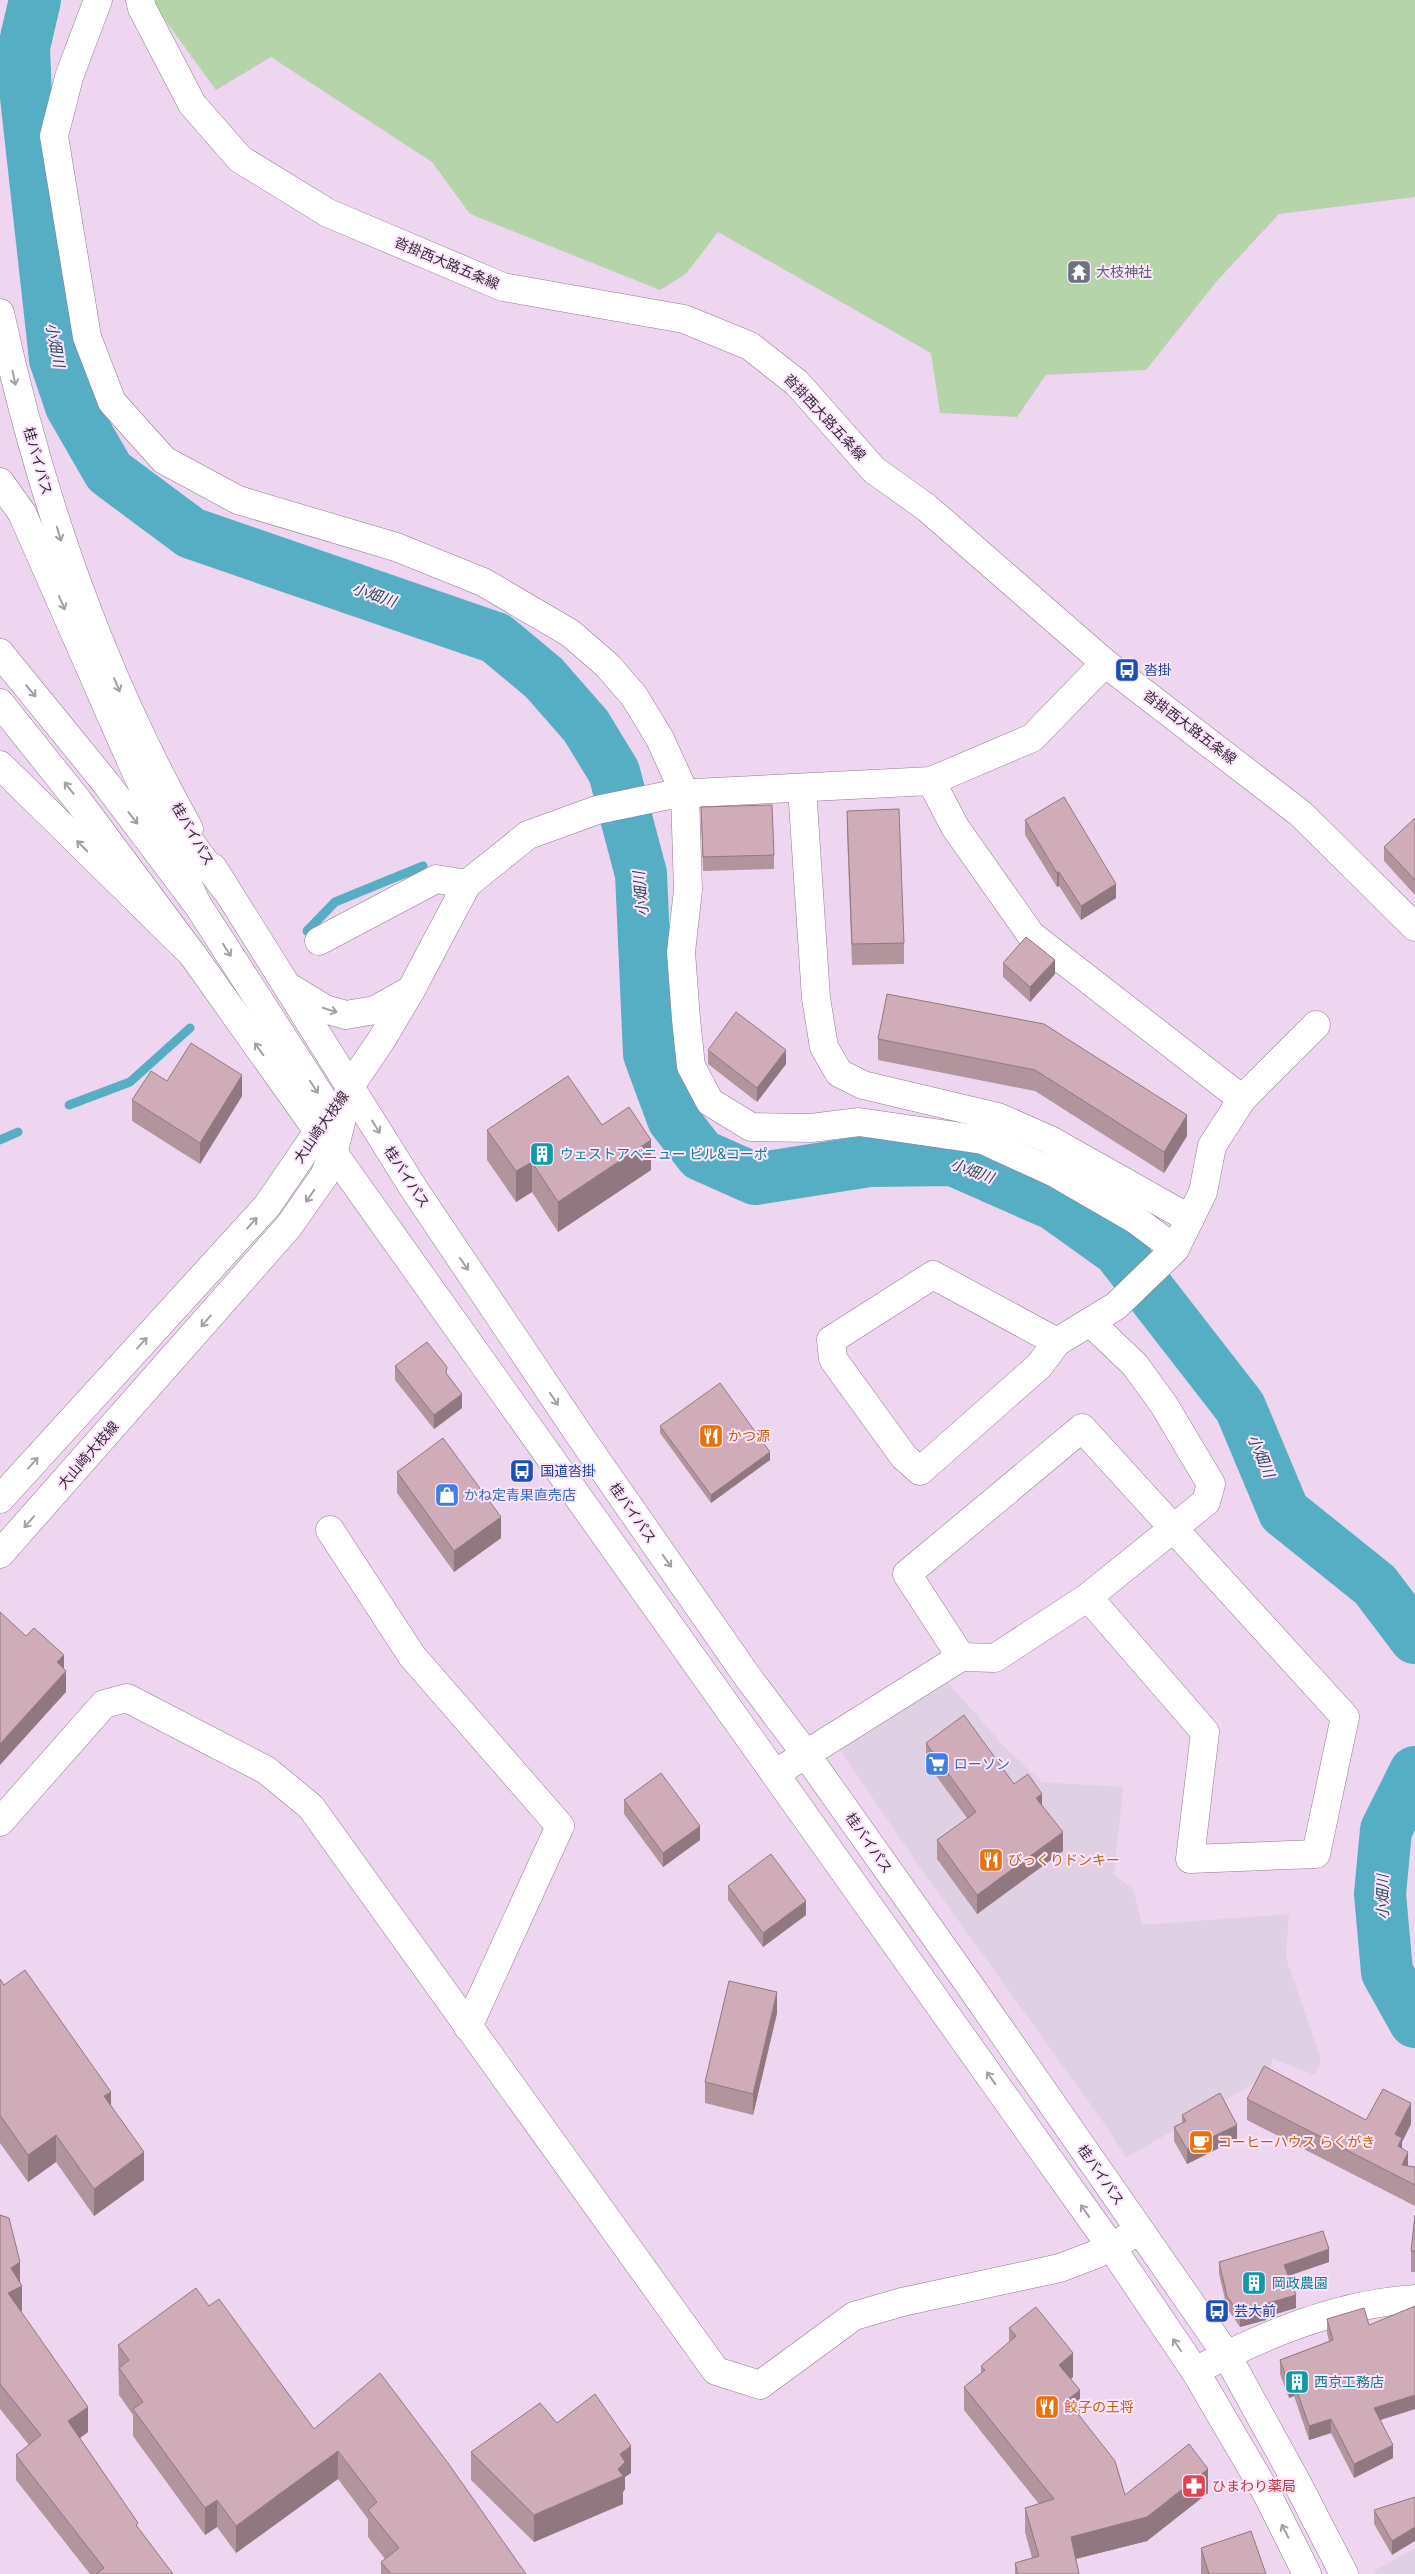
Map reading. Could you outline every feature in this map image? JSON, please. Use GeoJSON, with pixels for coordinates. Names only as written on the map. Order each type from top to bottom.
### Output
{"type":"FeatureCollection","features":[{"type":"Feature","properties":{"kind":"main road"},"geometry":{"type":"LineString","coordinates":[[98,0],[68,76],[54,136],[87,337],[112,402],[164,460],[238,500],[396,547],[484,582],[570,633],[607,665],[634,696],[660,739],[680,794],[688,890],[681,952],[686,1019],[691,1066],[710,1102],[752,1128],[811,1128],[859,1122],[983,1140],[1053,1172],[1136,1220],[1170,1254]]}},
{"type":"Feature","properties":{"kind":"main road","name":"沓掛西大路五条線"},"geometry":{"type":"LineString","coordinates":[[140,0],[142,8],[192,104],[240,159],[328,213],[503,287],[684,319],[750,346],[797,383],[874,470],[927,508],[1105,663],[1301,814],[1415,927]]}},
{"type":"Feature","properties":{"kind":"main road","name":"桂バイパス"},"geometry":{"type":"LineString","coordinates":[[0,313],[16,386],[71,571],[119,690],[157,773],[225,888],[414,1189],[582,1440],[742,1670],[805,1753],[1226,2354],[1295,2479],[1344,2574]]}},
{"type":"Feature","properties":{"kind":"main road"},"geometry":{"type":"LineString","coordinates":[[0,482],[22,514],[131,761],[197,904]]}},
{"type":"Feature","properties":{"kind":"main road"},"geometry":{"type":"LineString","coordinates":[[0,653],[100,775],[197,904],[322,1098],[324,1123]]}},
{"type":"Feature","properties":{"kind":"main road"},"geometry":{"type":"LineString","coordinates":[[350,1086],[382,1039],[411,990],[467,884],[528,835],[597,810],[680,794],[931,781],[1032,738],[1105,663]]}},
{"type":"Feature","properties":{"kind":"main road"},"geometry":{"type":"LineString","coordinates":[[0,703],[79,802],[192,954],[324,1123],[334,1129],[333,1154],[776,1773],[1112,2248],[1195,2371],[1266,2494],[1307,2574]]}},
{"type":"Feature","properties":{"kind":"main road"},"geometry":{"type":"LineString","coordinates":[[131,761],[225,888]]}},
{"type":"Feature","properties":{"kind":"main road"},"geometry":{"type":"LineString","coordinates":[[0,765],[192,954]]}},
{"type":"Feature","properties":{"kind":"main road"},"geometry":{"type":"LineString","coordinates":[[931,781],[955,826],[1031,935],[1242,1098]]}},
{"type":"Feature","properties":{"kind":"main road"},"geometry":{"type":"LineString","coordinates":[[802,788],[816,998],[824,1047],[839,1073],[863,1086],[998,1117],[1050,1140],[1190,1220]]}},
{"type":"Feature","properties":{"kind":"main road"},"geometry":{"type":"LineString","coordinates":[[319,941],[436,879],[467,884]]}},
{"type":"Feature","properties":{"kind":"main road"},"geometry":{"type":"LineString","coordinates":[[287,986],[325,1009],[346,1014],[375,1010],[411,990]]}},
{"type":"Feature","properties":{"kind":"main road"},"geometry":{"type":"LineString","coordinates":[[1057,1342],[933,1275],[832,1340],[833,1359],[904,1457],[920,1471],[1039,1366],[1057,1342],[1116,1306],[1170,1254],[1190,1220],[1203,1192],[1212,1146],[1242,1098],[1316,1025]]}},
{"type":"Feature","properties":{"kind":"main road","name":"大山崎大枝線"},"geometry":{"type":"LineString","coordinates":[[0,1499],[267,1206],[350,1086]]}},
{"type":"Feature","properties":{"kind":"main road","name":"大山崎大枝線"},"geometry":{"type":"LineString","coordinates":[[0,1554],[289,1226],[324,1176],[333,1154],[350,1086]]}},
{"type":"Feature","properties":{"kind":"main road"},"geometry":{"type":"LineString","coordinates":[[776,1773],[805,1753],[961,1657],[995,1658],[1088,1597],[1206,1502],[1211,1484],[1164,1405],[1135,1365],[1090,1322]]}},
{"type":"Feature","properties":{"kind":"main road"},"geometry":{"type":"LineString","coordinates":[[961,1657],[906,1574],[1082,1428],[1345,1717],[1316,1854],[1190,1859],[1205,1732],[1088,1597]]}},
{"type":"Feature","properties":{"kind":"main road"},"geometry":{"type":"LineString","coordinates":[[330,1530],[412,1656],[560,1826],[468,2027]]}},
{"type":"Feature","properties":{"kind":"main road"},"geometry":{"type":"LineString","coordinates":[[0,1822],[104,1704],[126,1698],[266,1770],[312,1807],[716,2371],[760,2384],[854,2316],[902,2302],[1060,2268],[1112,2248],[1138,2230]]}},
{"type":"Feature","properties":{"kind":"main road"},"geometry":{"type":"LineString","coordinates":[[1195,2371],[1226,2354],[1294,2325],[1390,2301],[1415,2299]]}},
{"type":"Feature","properties":{"kind":"shaded area"},"geometry":{"type":"Polygon","coordinates":[[[945,1679],[1000,1742],[1041,1782],[1123,1787],[1114,1875],[1133,1889],[1142,1925],[1289,1914],[1286,1958],[1321,2059],[1315,2075],[1273,2059],[1268,2075],[1126,2158],[1109,2130],[919,1866],[838,1747],[945,1679]]]}},
{"type":"Feature","properties":{"kind":"shaded area"},"geometry":{"type":"Polygon","coordinates":[[[1415,2548],[1415,2574],[1376,2574],[1374,2571],[1415,2548]]]}},
{"type":"Feature","properties":{"kind":"green space"},"geometry":{"type":"Polygon","coordinates":[[[153,0],[1415,0],[1415,197],[1279,214],[1217,281],[1146,370],[1046,375],[1017,417],[940,413],[931,353],[718,232],[686,274],[660,290],[470,214],[432,162],[271,57],[216,90],[154,5],[153,0]]]}},
{"type":"Feature","properties":{"kind":"building"},"geometry":{"type":"Polygon","coordinates":[[[1064,797],[1116,884],[1081,906],[1059,872],[1057,873],[1025,820],[1064,797]]]}},
{"type":"Feature","properties":{"kind":"building"},"geometry":{"type":"Polygon","coordinates":[[[772,805],[774,855],[703,857],[701,807],[772,805]]]}},
{"type":"Feature","properties":{"kind":"building"},"geometry":{"type":"Polygon","coordinates":[[[899,809],[904,943],[852,944],[847,811],[899,809]]]}},
{"type":"Feature","properties":{"kind":"building"},"geometry":{"type":"Polygon","coordinates":[[[1415,818],[1415,880],[1384,847],[1415,818]]]}},
{"type":"Feature","properties":{"kind":"building"},"geometry":{"type":"Polygon","coordinates":[[[1026,937],[1055,960],[1030,987],[1003,963],[1026,937]]]}},
{"type":"Feature","properties":{"kind":"building"},"geometry":{"type":"Polygon","coordinates":[[[887,994],[1044,1024],[1187,1115],[1164,1152],[1035,1070],[878,1039],[887,994]]]}},
{"type":"Feature","properties":{"kind":"building"},"geometry":{"type":"Polygon","coordinates":[[[736,1012],[786,1050],[757,1088],[708,1050],[736,1012]]]}},
{"type":"Feature","properties":{"kind":"building"},"geometry":{"type":"Polygon","coordinates":[[[191,1043],[242,1075],[200,1143],[132,1100],[151,1071],[167,1081],[191,1043]]]}},
{"type":"Feature","properties":{"kind":"building"},"geometry":{"type":"Polygon","coordinates":[[[568,1076],[602,1125],[629,1107],[651,1140],[558,1202],[532,1162],[516,1171],[487,1130],[568,1076]]]}},
{"type":"Feature","properties":{"kind":"building"},"geometry":{"type":"Polygon","coordinates":[[[427,1342],[447,1367],[446,1373],[462,1394],[434,1415],[395,1366],[427,1342]]]}},
{"type":"Feature","properties":{"kind":"building"},"geometry":{"type":"Polygon","coordinates":[[[720,1383],[770,1452],[711,1495],[660,1426],[720,1383]]]}},
{"type":"Feature","properties":{"kind":"building"},"geometry":{"type":"Polygon","coordinates":[[[443,1438],[501,1517],[454,1551],[397,1472],[443,1438]]]}},
{"type":"Feature","properties":{"kind":"building"},"geometry":{"type":"Polygon","coordinates":[[[0,1612],[26,1636],[34,1628],[64,1655],[57,1662],[66,1671],[0,1744],[0,1612]]]}},
{"type":"Feature","properties":{"kind":"building"},"geometry":{"type":"Polygon","coordinates":[[[964,1715],[1014,1784],[1028,1774],[1042,1794],[1036,1798],[1063,1832],[977,1895],[937,1840],[976,1812],[926,1743],[964,1715]]]}},
{"type":"Feature","properties":{"kind":"building"},"geometry":{"type":"Polygon","coordinates":[[[661,1773],[700,1826],[663,1853],[624,1800],[661,1773]]]}},
{"type":"Feature","properties":{"kind":"building"},"geometry":{"type":"Polygon","coordinates":[[[771,1854],[806,1901],[763,1933],[728,1886],[771,1854]]]}},
{"type":"Feature","properties":{"kind":"building"},"geometry":{"type":"Polygon","coordinates":[[[25,1970],[111,2092],[104,2096],[144,2152],[94,2189],[56,2135],[28,2155],[0,2115],[0,1979],[4,1985],[25,1970]]]}},
{"type":"Feature","properties":{"kind":"building"},"geometry":{"type":"Polygon","coordinates":[[[729,1981],[777,1992],[753,2094],[705,2082],[729,1981]]]}},
{"type":"Feature","properties":{"kind":"building"},"geometry":{"type":"Polygon","coordinates":[[[1264,2066],[1366,2120],[1383,2089],[1411,2103],[1395,2134],[1402,2138],[1398,2146],[1408,2152],[1402,2165],[1415,2167],[1415,2185],[1247,2099],[1264,2066]]]}},
{"type":"Feature","properties":{"kind":"building"},"geometry":{"type":"Polygon","coordinates":[[[1220,2093],[1237,2125],[1187,2149],[1174,2127],[1186,2121],[1182,2115],[1220,2093]]]}},
{"type":"Feature","properties":{"kind":"building"},"geometry":{"type":"Polygon","coordinates":[[[0,2215],[9,2218],[20,2262],[11,2268],[22,2286],[8,2293],[88,2407],[68,2421],[138,2523],[136,2525],[173,2574],[96,2574],[104,2568],[16,2455],[41,2435],[0,2384],[0,2215]]]}},
{"type":"Feature","properties":{"kind":"building"},"geometry":{"type":"Polygon","coordinates":[[[1415,2215],[1415,2251],[1411,2251],[1415,2215]]]}},
{"type":"Feature","properties":{"kind":"building"},"geometry":{"type":"Polygon","coordinates":[[[1323,2231],[1329,2249],[1284,2265],[1296,2295],[1265,2304],[1266,2308],[1240,2315],[1227,2296],[1219,2262],[1323,2231]]]}},
{"type":"Feature","properties":{"kind":"building"},"geometry":{"type":"Polygon","coordinates":[[[196,2288],[209,2306],[219,2299],[314,2429],[380,2373],[448,2463],[526,2574],[391,2574],[381,2562],[399,2548],[368,2510],[377,2502],[338,2451],[236,2526],[217,2500],[205,2508],[133,2409],[143,2402],[119,2368],[129,2360],[118,2345],[196,2288]]]}},
{"type":"Feature","properties":{"kind":"building"},"geometry":{"type":"Polygon","coordinates":[[[1415,2306],[1415,2395],[1374,2408],[1393,2445],[1354,2464],[1331,2419],[1309,2426],[1294,2382],[1289,2385],[1280,2360],[1333,2340],[1327,2319],[1364,2308],[1369,2325],[1415,2306]]]}},
{"type":"Feature","properties":{"kind":"building"},"geometry":{"type":"Polygon","coordinates":[[[1036,2307],[1073,2353],[1059,2365],[1080,2390],[1067,2400],[1115,2461],[1125,2495],[1189,2444],[1208,2469],[1147,2517],[1071,2537],[1079,2574],[1018,2574],[1015,2563],[1039,2556],[1025,2508],[1054,2499],[964,2387],[985,2370],[981,2366],[1016,2336],[1009,2328],[1036,2307]]]}},
{"type":"Feature","properties":{"kind":"building"},"geometry":{"type":"Polygon","coordinates":[[[595,2394],[631,2446],[620,2454],[625,2462],[618,2469],[623,2476],[534,2515],[471,2452],[540,2403],[557,2423],[595,2394]]]}},
{"type":"Feature","properties":{"kind":"building"},"geometry":{"type":"Polygon","coordinates":[[[1415,2497],[1415,2527],[1392,2541],[1374,2510],[1415,2497]]]}},
{"type":"Feature","properties":{"kind":"building"},"geometry":{"type":"Polygon","coordinates":[[[1251,2531],[1266,2574],[1209,2574],[1201,2548],[1251,2531]]]}},
{"type":"Feature","properties":{"kind":"waterway","name":"小畑川"},"geometry":{"type":"LineString","coordinates":[[35,0],[24,47],[26,97],[55,359],[71,406],[109,472],[191,533],[496,638],[544,678],[586,726],[614,772],[641,874],[649,1054],[673,1119],[701,1155],[755,1179],[869,1161],[953,1160],[1055,1205],[1118,1250],[1240,1407],[1284,1512],[1375,1585],[1415,1638]]}},
{"type":"Feature","properties":{"kind":"waterway"},"geometry":{"type":"LineString","coordinates":[[307,931],[335,902],[423,866]]}},
{"type":"Feature","properties":{"kind":"waterway"},"geometry":{"type":"LineString","coordinates":[[69,1105],[130,1082],[190,1028]]}},
{"type":"Feature","properties":{"kind":"waterway"},"geometry":{"type":"LineString","coordinates":[[0,1140],[18,1132]]}},
{"type":"Feature","properties":{"kind":"waterway","name":"小畑川"},"geometry":{"type":"LineString","coordinates":[[1415,1772],[1386,1830],[1380,1894],[1387,1972],[1415,2022]]}},
{"type":"Feature","properties":{"kind":"place","name":"大枝神社"},"geometry":{"type":"Point","coordinates":[1079,272]}},
{"type":"Feature","properties":{"kind":"place","name":"沓掛"},"geometry":{"type":"Point","coordinates":[1127,670]}},
{"type":"Feature","properties":{"kind":"place","name":"ウェストアベニュー ビル&コーポ"},"geometry":{"type":"Point","coordinates":[542,1154]}},
{"type":"Feature","properties":{"kind":"place","name":"かつ源"},"geometry":{"type":"Point","coordinates":[711,1436]}},
{"type":"Feature","properties":{"kind":"place","name":"国道沓掛"},"geometry":{"type":"Point","coordinates":[522,1471]}},
{"type":"Feature","properties":{"kind":"place","name":"かね定青果直売店"},"geometry":{"type":"Point","coordinates":[447,1495]}},
{"type":"Feature","properties":{"kind":"place","name":"ローソン"},"geometry":{"type":"Point","coordinates":[937,1764]}},
{"type":"Feature","properties":{"kind":"place","name":"びっくりドンキー"},"geometry":{"type":"Point","coordinates":[991,1860]}},
{"type":"Feature","properties":{"kind":"place","name":"コーヒーハウス らくがき"},"geometry":{"type":"Point","coordinates":[1201,2142]}},
{"type":"Feature","properties":{"kind":"place","name":"岡政農園"},"geometry":{"type":"Point","coordinates":[1254,2283]}},
{"type":"Feature","properties":{"kind":"place","name":"芸大前"},"geometry":{"type":"Point","coordinates":[1217,2311]}},
{"type":"Feature","properties":{"kind":"place","name":"西京工務店"},"geometry":{"type":"Point","coordinates":[1297,2382]}},
{"type":"Feature","properties":{"kind":"place","name":"餃子の王将"},"geometry":{"type":"Point","coordinates":[1047,2407]}},
{"type":"Feature","properties":{"kind":"place","name":"ひまわり薬局"},"geometry":{"type":"Point","coordinates":[1194,2486]}}]}
